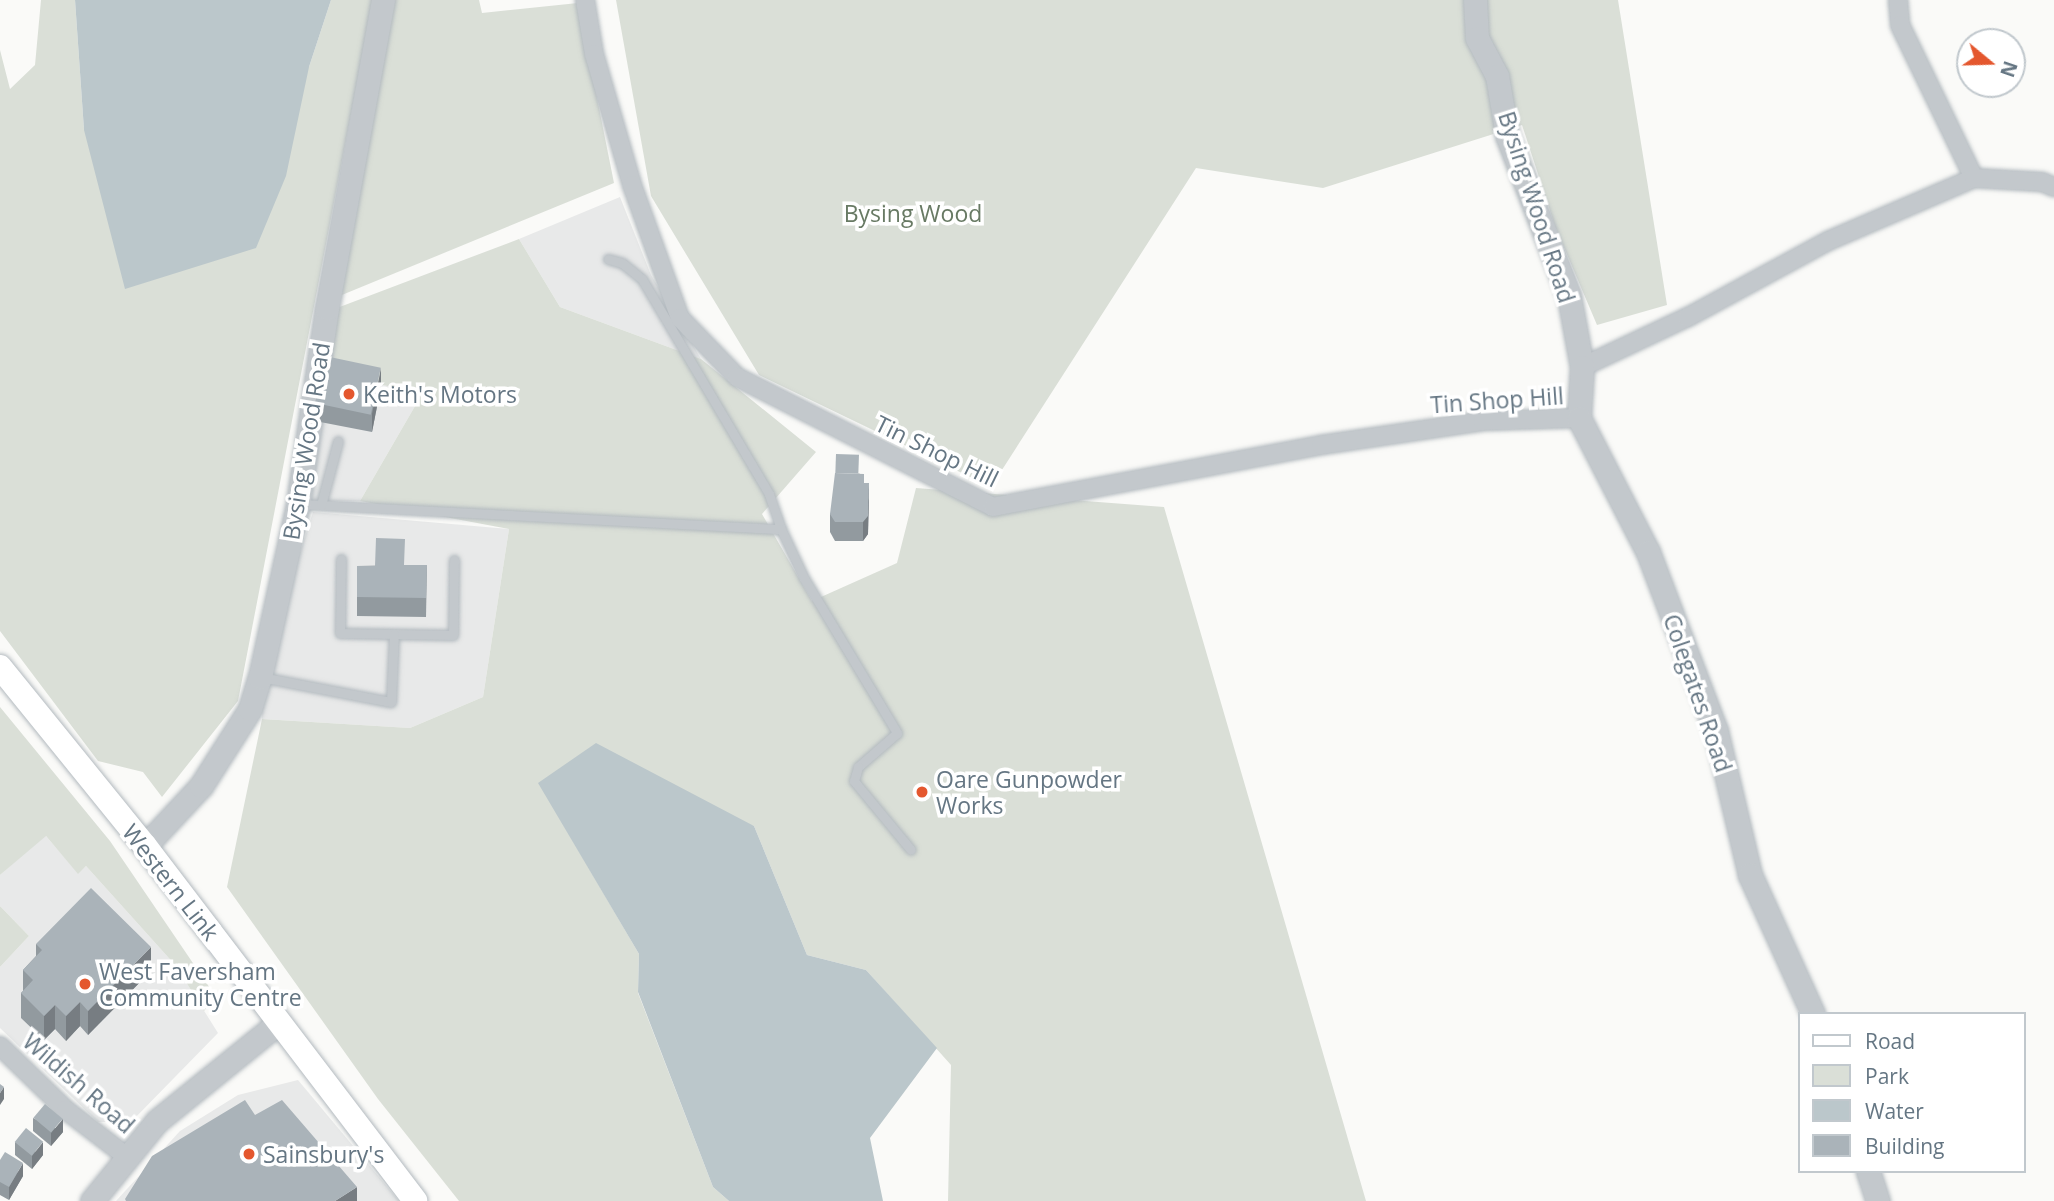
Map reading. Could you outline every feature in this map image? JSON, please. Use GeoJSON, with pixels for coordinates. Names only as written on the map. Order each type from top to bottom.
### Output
{"type":"FeatureCollection","features":[{"type":"Feature","properties":{"kind":"main road","name":"Western Link"},"geometry":{"type":"LineString","coordinates":[[0,667],[145,846],[415,1201]]}},
{"type":"Feature","properties":{"kind":"street","name":"Bysing Wood Road"},"geometry":{"type":"LineString","coordinates":[[145,846],[201,786],[250,709],[310,504],[327,307],[383,0]]}},
{"type":"Feature","properties":{"kind":"street","name":"Tin Shop Hill"},"geometry":{"type":"LineString","coordinates":[[585,0],[594,54],[628,172],[680,318],[737,377],[993,507],[1321,444],[1483,421],[1579,418]]}},
{"type":"Feature","properties":{"kind":"street","name":"Bysing Wood Road"},"geometry":{"type":"LineString","coordinates":[[1475,0],[1477,38],[1497,76],[1507,135],[1569,296],[1581,367],[1579,418]]}},
{"type":"Feature","properties":{"kind":"street"},"geometry":{"type":"LineString","coordinates":[[1898,0],[1900,25],[1974,178]]}},
{"type":"Feature","properties":{"kind":"street"},"geometry":{"type":"LineString","coordinates":[[1581,367],[1688,317],[1828,241],[1974,178],[2042,182],[2054,187]]}},
{"type":"Feature","properties":{"kind":"street","name":"Colegates Road"},"geometry":{"type":"LineString","coordinates":[[1579,418],[1648,552],[1716,732],[1749,875],[1812,1012]]}},
{"type":"Feature","properties":{"kind":"street"},"geometry":{"type":"LineString","coordinates":[[92,1201],[157,1121],[278,1023]]}},
{"type":"Feature","properties":{"kind":"street","name":"Wildish Road"},"geometry":{"type":"LineString","coordinates":[[0,1046],[66,1110],[127,1157]]}},
{"type":"Feature","properties":{"kind":"street"},"geometry":{"type":"LineString","coordinates":[[1869,1173],[1878,1201]]}},
{"type":"Feature","properties":{"kind":"lane"},"geometry":{"type":"LineString","coordinates":[[608,259],[622,263],[642,279],[769,495],[781,529],[804,578],[897,733],[858,768],[854,781],[911,850]]}},
{"type":"Feature","properties":{"kind":"lane"},"geometry":{"type":"LineString","coordinates":[[338,441],[310,504],[781,529]]}},
{"type":"Feature","properties":{"kind":"lane"},"geometry":{"type":"LineString","coordinates":[[341,559],[340,633],[453,635],[454,559]]}},
{"type":"Feature","properties":{"kind":"lane"},"geometry":{"type":"LineString","coordinates":[[260,677],[391,702],[394,634]]}},
{"type":"Feature","properties":{"kind":"shaded area"},"geometry":{"type":"Polygon","coordinates":[[[620,197],[651,275],[701,359],[560,307],[519,239],[620,197]]]}},
{"type":"Feature","properties":{"kind":"shaded area"},"geometry":{"type":"Polygon","coordinates":[[[322,371],[422,394],[360,501],[312,501],[314,425],[322,371]]]}},
{"type":"Feature","properties":{"kind":"shaded area"},"geometry":{"type":"Polygon","coordinates":[[[313,512],[509,529],[483,697],[410,728],[262,719],[260,677],[313,512]]]}},
{"type":"Feature","properties":{"kind":"shaded area"},"geometry":{"type":"Polygon","coordinates":[[[45,835],[78,873],[86,866],[176,966],[218,1033],[131,1122],[98,1122],[0,1028],[0,967],[29,936],[0,906],[0,875],[45,835]]]}},
{"type":"Feature","properties":{"kind":"shaded area"},"geometry":{"type":"Polygon","coordinates":[[[298,1080],[399,1201],[116,1201],[180,1131],[238,1095],[298,1080]]]}},
{"type":"Feature","properties":{"kind":"green space"},"geometry":{"type":"Polygon","coordinates":[[[41,0],[75,0],[84,130],[309,67],[331,0],[373,0],[238,701],[162,797],[143,772],[98,761],[0,631],[0,50],[10,89],[35,65],[41,0]]]}},
{"type":"Feature","properties":{"kind":"green space"},"geometry":{"type":"Polygon","coordinates":[[[392,0],[479,0],[482,13],[578,3],[614,183],[337,297],[392,0]]]}},
{"type":"Feature","properties":{"kind":"green space","name":"Bysing Wood"},"geometry":{"type":"Polygon","coordinates":[[[616,0],[1618,0],[1667,305],[1597,325],[1555,226],[1522,125],[1323,188],[1196,168],[991,487],[759,375],[651,196],[616,0]]]}},
{"type":"Feature","properties":{"kind":"green space"},"geometry":{"type":"Polygon","coordinates":[[[519,239],[560,307],[701,359],[816,452],[762,514],[812,601],[897,563],[916,488],[1164,507],[1366,1201],[948,1201],[951,1065],[866,970],[807,955],[754,826],[539,783],[639,954],[638,993],[713,1187],[729,1201],[459,1201],[378,1099],[227,887],[262,719],[410,728],[483,697],[509,529],[360,501],[422,394],[322,371],[337,308],[519,239]]]}},
{"type":"Feature","properties":{"kind":"green space"},"geometry":{"type":"Polygon","coordinates":[[[0,707],[110,841],[216,997],[204,1011],[176,966],[86,866],[78,874],[46,836],[0,875],[0,707]]]}},
{"type":"Feature","properties":{"kind":"green space"},"geometry":{"type":"Polygon","coordinates":[[[0,906],[29,936],[0,967],[0,906]]]}},
{"type":"Feature","properties":{"kind":"water"},"geometry":{"type":"Polygon","coordinates":[[[75,0],[331,0],[309,67],[286,176],[256,248],[125,289],[84,130],[75,0]]]}},
{"type":"Feature","properties":{"kind":"water"},"geometry":{"type":"Polygon","coordinates":[[[596,743],[754,826],[807,955],[866,970],[937,1048],[870,1138],[883,1201],[729,1201],[713,1187],[638,992],[639,954],[538,783],[596,743]]]}},
{"type":"Feature","properties":{"kind":"building"},"geometry":{"type":"Polygon","coordinates":[[[325,356],[381,368],[371,415],[315,403],[325,356]]]}},
{"type":"Feature","properties":{"kind":"building"},"geometry":{"type":"Polygon","coordinates":[[[836,454],[859,455],[858,474],[835,473],[836,454]]]}},
{"type":"Feature","properties":{"kind":"building"},"geometry":{"type":"Polygon","coordinates":[[[835,473],[864,474],[864,483],[869,483],[868,516],[863,522],[835,522],[830,514],[835,473]]]}},
{"type":"Feature","properties":{"kind":"building"},"geometry":{"type":"Polygon","coordinates":[[[376,538],[405,539],[404,565],[427,565],[426,598],[357,597],[357,566],[375,566],[376,538]]]}},
{"type":"Feature","properties":{"kind":"building","name":"West Faversham Community Centre"},"geometry":{"type":"Polygon","coordinates":[[[91,888],[151,947],[88,1011],[80,1002],[66,1016],[55,1005],[44,1016],[21,993],[33,980],[23,970],[42,950],[36,944],[91,888]]]}},
{"type":"Feature","properties":{"kind":"building","name":"Sainsbury's"},"geometry":{"type":"Polygon","coordinates":[[[245,1100],[255,1115],[282,1100],[357,1187],[335,1201],[126,1201],[152,1156],[245,1100]]]}},
{"type":"Feature","properties":{"kind":"building"},"geometry":{"type":"Polygon","coordinates":[[[45,1104],[63,1119],[51,1133],[33,1118],[45,1104]]]}},
{"type":"Feature","properties":{"kind":"building"},"geometry":{"type":"Polygon","coordinates":[[[26,1128],[43,1142],[32,1156],[15,1142],[26,1128]]]}},
{"type":"Feature","properties":{"kind":"building"},"geometry":{"type":"Polygon","coordinates":[[[5,1152],[23,1163],[9,1187],[0,1182],[0,1160],[5,1152]]]}},
{"type":"Feature","properties":{"kind":"place","name":"Keith's Motors"},"geometry":{"type":"Point","coordinates":[349,394]}},
{"type":"Feature","properties":{"kind":"place","name":"Oare Gunpowder Works"},"geometry":{"type":"Point","coordinates":[922,792]}},
{"type":"Feature","properties":{"kind":"place","name":"West Faversham Community Centre"},"geometry":{"type":"Point","coordinates":[85,984]}},
{"type":"Feature","properties":{"kind":"place","name":"Sainsbury's"},"geometry":{"type":"Point","coordinates":[249,1154]}}]}
